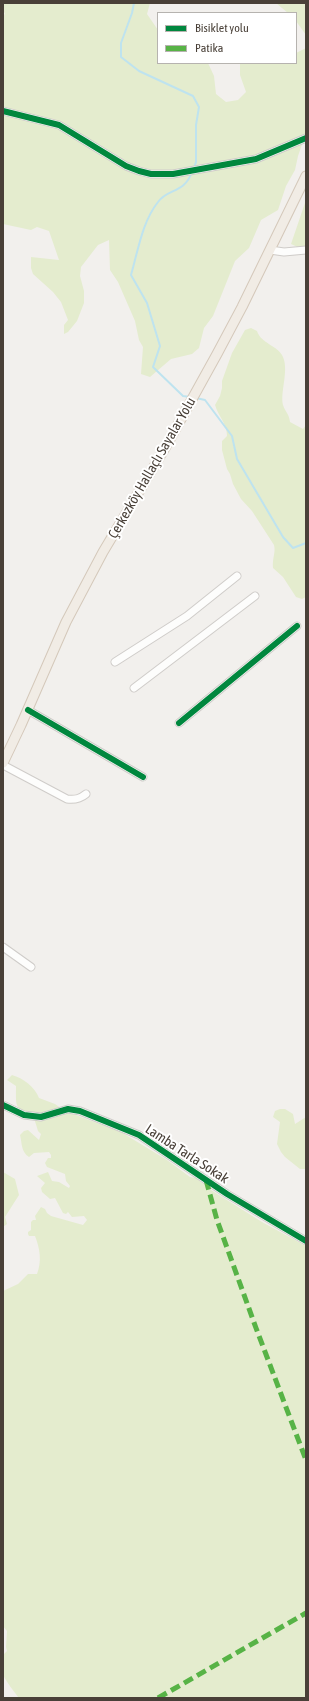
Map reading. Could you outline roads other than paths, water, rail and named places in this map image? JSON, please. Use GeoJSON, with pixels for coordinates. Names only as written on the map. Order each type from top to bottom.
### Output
{"type":"FeatureCollection","features":[{"type":"Feature","properties":{"kind":"main road","name":"Çerkezköy Hallaçlı Sayalar Yolu"},"geometry":{"type":"LineString","coordinates":[[3,764],[66,622],[92,573],[198,389],[242,308],[306,176]]}},
{"type":"Feature","properties":{"kind":"street"},"geometry":{"type":"LineString","coordinates":[[3,111],[59,125],[126,166],[151,174],[173,174],[256,159],[306,138]]}},
{"type":"Feature","properties":{"kind":"street"},"geometry":{"type":"LineString","coordinates":[[270,250],[284,252],[306,250]]}},
{"type":"Feature","properties":{"kind":"street"},"geometry":{"type":"LineString","coordinates":[[115,662],[187,616],[237,576]]}},
{"type":"Feature","properties":{"kind":"street"},"geometry":{"type":"LineString","coordinates":[[134,688],[255,596]]}},
{"type":"Feature","properties":{"kind":"street"},"geometry":{"type":"LineString","coordinates":[[179,723],[297,626]]}},
{"type":"Feature","properties":{"kind":"street"},"geometry":{"type":"LineString","coordinates":[[28,710],[143,777]]}},
{"type":"Feature","properties":{"kind":"street"},"geometry":{"type":"LineString","coordinates":[[3,764],[67,799],[74,800],[86,794]]}},
{"type":"Feature","properties":{"kind":"street"},"geometry":{"type":"LineString","coordinates":[[3,947],[31,967]]}},
{"type":"Feature","properties":{"kind":"street","name":"Lamba Tarla Sokak"},"geometry":{"type":"LineString","coordinates":[[3,1105],[24,1115],[41,1117],[68,1109],[80,1111],[139,1136],[227,1194],[306,1241]]}},
{"type":"Feature","properties":{"kind":"waterway"},"geometry":{"type":"LineString","coordinates":[[134,3],[121,43],[121,57],[139,71],[193,96],[199,107],[196,125],[196,162],[194,168]]}},
{"type":"Feature","properties":{"kind":"waterway"},"geometry":{"type":"LineString","coordinates":[[190,397],[183,396],[153,367],[160,346],[147,303],[131,275],[141,237],[148,218],[158,202],[166,194],[185,184],[192,172]]}},
{"type":"Feature","properties":{"kind":"waterway"},"geometry":{"type":"LineString","coordinates":[[196,398],[205,400],[232,436],[237,459],[283,537],[293,548],[306,543]]}}]}
